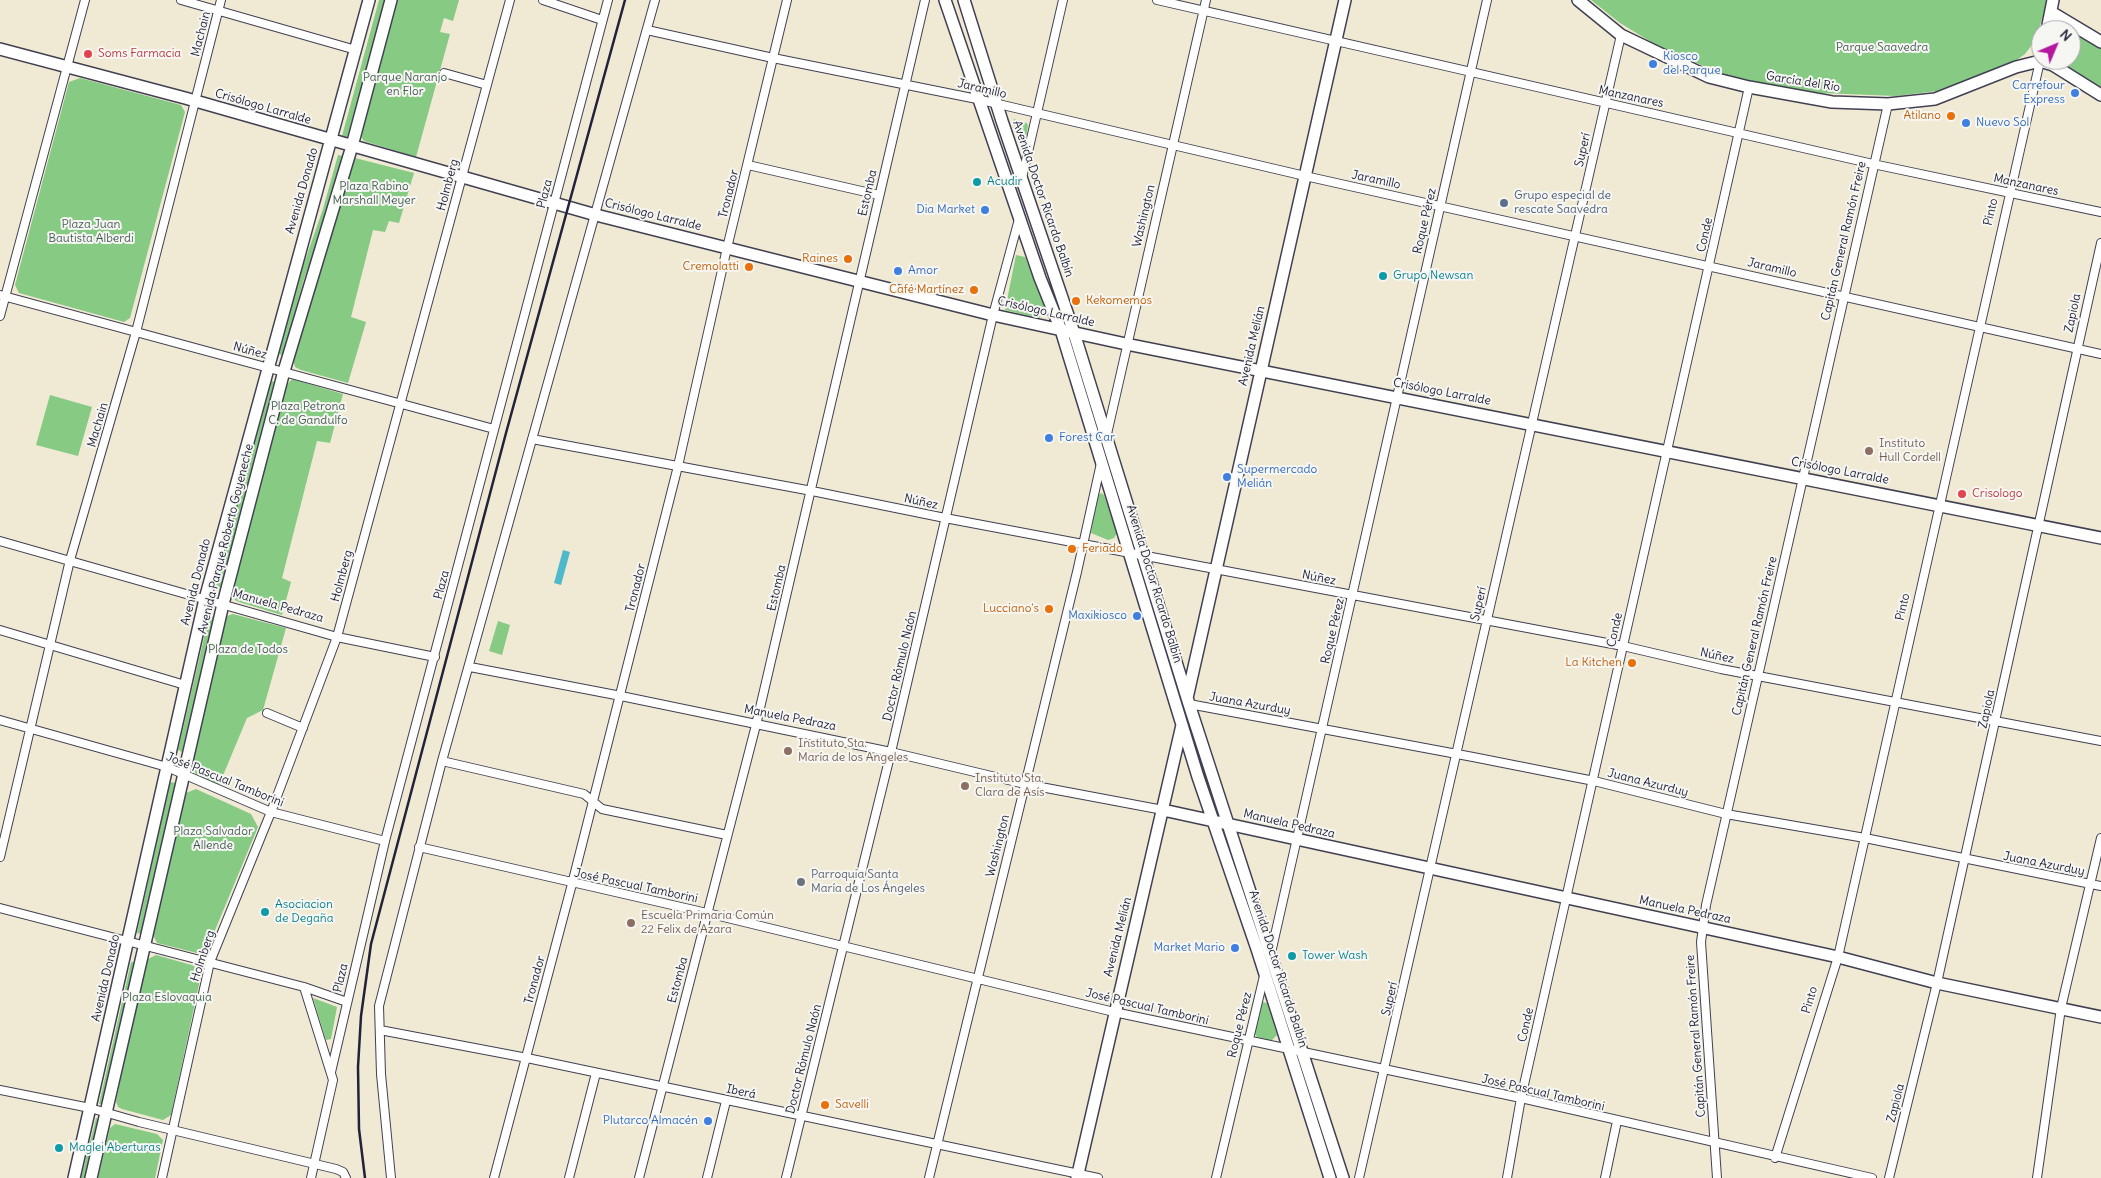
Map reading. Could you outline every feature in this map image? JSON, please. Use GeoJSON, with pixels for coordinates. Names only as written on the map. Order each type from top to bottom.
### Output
{"type":"FeatureCollection","features":[{"type":"Feature","properties":{"kind":"street"},"geometry":{"type":"LineString","coordinates":[[0,316],[3,296],[85,0]]}},
{"type":"Feature","properties":{"kind":"street"},"geometry":{"type":"LineString","coordinates":[[182,0],[356,50]]}},
{"type":"Feature","properties":{"kind":"street","name":"Machain"},"geometry":{"type":"LineString","coordinates":[[0,857],[70,560],[136,332],[221,0]]}},
{"type":"Feature","properties":{"kind":"street","name":"Avenida Donado"},"geometry":{"type":"LineString","coordinates":[[74,1178],[205,599],[369,0]]}},
{"type":"Feature","properties":{"kind":"street","name":"Avenida Parque Roberto Goyeneche"},"geometry":{"type":"LineString","coordinates":[[91,1178],[223,604],[284,372],[352,146],[390,0]]}},
{"type":"Feature","properties":{"kind":"street","name":"Holmberg"},"geometry":{"type":"LineString","coordinates":[[162,1178],[210,962],[271,812],[337,637],[510,0]]}},
{"type":"Feature","properties":{"kind":"street"},"geometry":{"type":"LineString","coordinates":[[543,0],[602,20]]}},
{"type":"Feature","properties":{"kind":"street","name":"Plaza"},"geometry":{"type":"LineString","coordinates":[[311,1178],[333,1080],[331,1072],[385,841],[608,0]]}},
{"type":"Feature","properties":{"kind":"street"},"geometry":{"type":"LineString","coordinates":[[391,1178],[381,1074],[379,1006],[442,761],[470,667],[655,0]]}},
{"type":"Feature","properties":{"kind":"street","name":"Tronador"},"geometry":{"type":"LineString","coordinates":[[494,1178],[621,696],[678,466],[727,248],[787,0]]}},
{"type":"Feature","properties":{"kind":"street","name":"Estomba"},"geometry":{"type":"LineString","coordinates":[[639,1178],[756,725],[861,282],[879,195],[907,84],[925,0]]}},
{"type":"Feature","properties":{"kind":"street","name":"Avenida Doctor Ricardo Balbín"},"geometry":{"type":"LineString","coordinates":[[945,0],[977,99],[1061,330],[1182,724],[1330,1178]]}},
{"type":"Feature","properties":{"kind":"street","name":"Avenida Doctor Ricardo Balbín"},"geometry":{"type":"LineString","coordinates":[[964,0],[996,104],[1074,333],[1188,702],[1343,1178]]}},
{"type":"Feature","properties":{"kind":"street"},"geometry":{"type":"LineString","coordinates":[[1022,180],[1063,0]]}},
{"type":"Feature","properties":{"kind":"street","name":"Manzanares"},"geometry":{"type":"LineString","coordinates":[[1157,0],[1873,164],[2101,212]]}},
{"type":"Feature","properties":{"kind":"street","name":"Washington"},"geometry":{"type":"LineString","coordinates":[[1106,438],[1206,0]]}},
{"type":"Feature","properties":{"kind":"street","name":"Avenida Melián"},"geometry":{"type":"LineString","coordinates":[[1077,1176],[1188,702],[1216,569],[1345,0]]}},
{"type":"Feature","properties":{"kind":"street","name":"Roque Pérez"},"geometry":{"type":"LineString","coordinates":[[1216,1178],[1264,975],[1271,953],[1487,0]]}},
{"type":"Feature","properties":{"kind":"street","name":"García del Río"},"geometry":{"type":"LineString","coordinates":[[1578,0],[1621,35],[1709,78],[1832,102],[1888,104],[1935,99],[2031,63]]}},
{"type":"Feature","properties":{"kind":"street"},"geometry":{"type":"LineString","coordinates":[[2049,20],[2053,0]]}},
{"type":"Feature","properties":{"kind":"street"},"geometry":{"type":"LineString","coordinates":[[2051,12],[2101,42]]}},
{"type":"Feature","properties":{"kind":"street","name":"Jaramillo"},"geometry":{"type":"LineString","coordinates":[[647,30],[773,58],[977,99],[1305,176],[1980,325],[2101,354]]}},
{"type":"Feature","properties":{"kind":"street","name":"Superí"},"geometry":{"type":"LineString","coordinates":[[1359,1178],[1621,35]]}},
{"type":"Feature","properties":{"kind":"street","name":"Crisólogo Larralde"},"geometry":{"type":"LineString","coordinates":[[0,49],[195,101],[596,215],[993,315],[1126,344],[1532,423],[2101,538]]}},
{"type":"Feature","properties":{"kind":"street","name":"Pinto"},"geometry":{"type":"LineString","coordinates":[[1775,1158],[1838,957],[2039,70]]}},
{"type":"Feature","properties":{"kind":"street"},"geometry":{"type":"LineString","coordinates":[[2061,70],[2101,95]]}},
{"type":"Feature","properties":{"kind":"street"},"geometry":{"type":"LineString","coordinates":[[444,73],[487,86]]}},
{"type":"Feature","properties":{"kind":"street","name":"Conde"},"geometry":{"type":"LineString","coordinates":[[1507,1178],[1521,1098],[1749,87]]}},
{"type":"Feature","properties":{"kind":"street","name":"Capitán General Ramón Freire"},"geometry":{"type":"LineString","coordinates":[[1717,1178],[1701,942],[1707,897],[1888,104]]}},
{"type":"Feature","properties":{"kind":"street"},"geometry":{"type":"LineString","coordinates":[[748,165],[879,195]]}},
{"type":"Feature","properties":{"kind":"street","name":"Doctor Rómulo Naón"},"geometry":{"type":"LineString","coordinates":[[786,1178],[891,752],[993,315],[1019,217]]}},
{"type":"Feature","properties":{"kind":"street","name":"Zapiola"},"geometry":{"type":"LineString","coordinates":[[1890,1178],[1937,983],[1963,860],[1996,722],[2101,243]]}},
{"type":"Feature","properties":{"kind":"street","name":"Núñez"},"geometry":{"type":"LineString","coordinates":[[3,296],[494,429]]}},
{"type":"Feature","properties":{"kind":"street","name":"Núñez"},"geometry":{"type":"LineString","coordinates":[[532,440],[812,491],[1353,596],[1623,646],[1758,676],[2101,741]]}},
{"type":"Feature","properties":{"kind":"street","name":"Washington"},"geometry":{"type":"LineString","coordinates":[[928,1178],[1084,543],[1101,461]]}},
{"type":"Feature","properties":{"kind":"street","name":"Manuela Pedraza"},"geometry":{"type":"LineString","coordinates":[[0,541],[337,637],[435,657]]}},
{"type":"Feature","properties":{"kind":"street"},"geometry":{"type":"LineString","coordinates":[[0,630],[185,685]]}},
{"type":"Feature","properties":{"kind":"street","name":"Manuela Pedraza"},"geometry":{"type":"LineString","coordinates":[[470,667],[891,752],[1025,784],[1213,820],[1296,840],[1838,957],[1937,983],[2101,1016]]}},
{"type":"Feature","properties":{"kind":"street","name":"Juana Azurduy"},"geometry":{"type":"LineString","coordinates":[[1188,702],[1594,781],[1726,814],[1865,838],[1963,860],[2101,886]]}},
{"type":"Feature","properties":{"kind":"street"},"geometry":{"type":"LineString","coordinates":[[267,713],[303,728]]}},
{"type":"Feature","properties":{"kind":"street","name":"José Pascual Tamborini"},"geometry":{"type":"LineString","coordinates":[[0,720],[167,767],[271,812],[385,841]]}},
{"type":"Feature","properties":{"kind":"street"},"geometry":{"type":"LineString","coordinates":[[442,761],[584,794],[602,809],[727,835]]}},
{"type":"Feature","properties":{"kind":"street"},"geometry":{"type":"LineString","coordinates":[[2037,1178],[2061,1008],[2101,838]]}},
{"type":"Feature","properties":{"kind":"street","name":"José Pascual Tamborini"},"geometry":{"type":"LineString","coordinates":[[419,847],[978,978],[1114,1012],[1289,1049],[1304,1054],[1521,1098],[1775,1158],[1872,1178]]}},
{"type":"Feature","properties":{"kind":"street"},"geometry":{"type":"LineString","coordinates":[[0,908],[304,987],[347,1002]]}},
{"type":"Feature","properties":{"kind":"street"},"geometry":{"type":"LineString","coordinates":[[304,987],[331,1072]]}},
{"type":"Feature","properties":{"kind":"street","name":"Iberá"},"geometry":{"type":"LineString","coordinates":[[380,1030],[662,1086],[1077,1176],[1098,1178]]}},
{"type":"Feature","properties":{"kind":"street"},"geometry":{"type":"LineString","coordinates":[[568,1178],[596,1073]]}},
{"type":"Feature","properties":{"kind":"street"},"geometry":{"type":"LineString","coordinates":[[0,1090],[90,1108],[172,1130],[314,1163],[336,1169],[346,1177]]}},
{"type":"Feature","properties":{"kind":"street"},"geometry":{"type":"LineString","coordinates":[[707,1178],[726,1100]]}},
{"type":"Feature","properties":{"kind":"street"},"geometry":{"type":"LineString","coordinates":[[1605,1178],[1617,1121]]}},
{"type":"Feature","properties":{"kind":"green space"},"geometry":{"type":"Polygon","coordinates":[[[379,0],[386,0],[347,138],[342,136],[379,0]]]}},
{"type":"Feature","properties":{"kind":"green space","name":"Parque Naranjo en Flor"},"geometry":{"type":"Polygon","coordinates":[[[397,0],[459,0],[453,21],[444,18],[440,32],[450,34],[416,157],[364,141],[360,135],[397,0]]]}},
{"type":"Feature","properties":{"kind":"green space","name":"Parque Saavedra"},"geometry":{"type":"Polygon","coordinates":[[[1591,0],[2048,0],[2042,20],[2031,20],[2031,46],[2025,54],[2014,62],[1937,91],[1896,96],[1821,93],[1734,79],[1661,48],[1620,23],[1591,0]]]}},
{"type":"Feature","properties":{"kind":"green space"},"geometry":{"type":"Polygon","coordinates":[[[2081,35],[2101,47],[2101,87],[2073,70],[2081,70],[2081,35]]]}},
{"type":"Feature","properties":{"kind":"green space","name":"Plaza Juan Bautista Alberdi"},"geometry":{"type":"Polygon","coordinates":[[[80,78],[181,105],[185,112],[130,318],[124,322],[19,293],[15,285],[69,82],[80,78]]]}},
{"type":"Feature","properties":{"kind":"green space"},"geometry":{"type":"Polygon","coordinates":[[[1014,119],[1027,123],[1028,126],[1022,149],[1013,122],[1014,119]]]}},
{"type":"Feature","properties":{"kind":"green space"},"geometry":{"type":"Polygon","coordinates":[[[338,155],[343,156],[328,213],[304,279],[283,355],[278,354],[296,286],[323,209],[338,155]]]}},
{"type":"Feature","properties":{"kind":"green space","name":"Plaza Rabino Marshall Meyer"},"geometry":{"type":"Polygon","coordinates":[[[355,158],[414,173],[399,223],[389,221],[385,232],[373,230],[351,317],[366,322],[348,383],[301,370],[295,367],[293,360],[355,158]]]}},
{"type":"Feature","properties":{"kind":"green space"},"geometry":{"type":"Polygon","coordinates":[[[1016,255],[1025,257],[1046,310],[1039,318],[1005,310],[1016,255]]]}},
{"type":"Feature","properties":{"kind":"green space","name":"Plaza Petrona C. de Gandulfo"},"geometry":{"type":"Polygon","coordinates":[[[292,379],[343,394],[330,443],[317,441],[282,578],[291,582],[282,615],[239,602],[235,600],[232,593],[285,387],[292,379]]]}},
{"type":"Feature","properties":{"kind":"green space"},"geometry":{"type":"Polygon","coordinates":[[[271,381],[276,382],[220,590],[215,589],[271,381]]]}},
{"type":"Feature","properties":{"kind":"green space"},"geometry":{"type":"Polygon","coordinates":[[[50,395],[92,407],[78,456],[36,445],[50,395]]]}},
{"type":"Feature","properties":{"kind":"green space"},"geometry":{"type":"Polygon","coordinates":[[[1101,493],[1104,495],[1117,533],[1114,538],[1108,540],[1091,533],[1097,496],[1101,493]]]}},
{"type":"Feature","properties":{"kind":"green space","name":"Plaza de Todos"},"geometry":{"type":"Polygon","coordinates":[[[233,614],[286,628],[263,710],[247,718],[219,785],[196,774],[191,764],[224,617],[233,614]]]}},
{"type":"Feature","properties":{"kind":"green space"},"geometry":{"type":"Polygon","coordinates":[[[209,616],[215,617],[182,752],[178,750],[209,616]]]}},
{"type":"Feature","properties":{"kind":"green space"},"geometry":{"type":"Polygon","coordinates":[[[498,621],[510,625],[502,655],[489,651],[498,621]]]}},
{"type":"Feature","properties":{"kind":"green space"},"geometry":{"type":"Polygon","coordinates":[[[170,782],[176,783],[141,934],[137,933],[170,782]]]}},
{"type":"Feature","properties":{"kind":"green space","name":"Plaza Salvador Allende"},"geometry":{"type":"Polygon","coordinates":[[[196,789],[251,814],[258,827],[208,947],[197,953],[157,943],[152,933],[186,793],[196,789]]]}},
{"type":"Feature","properties":{"kind":"green space","name":"Plaza Eslovaquia"},"geometry":{"type":"Polygon","coordinates":[[[156,955],[195,966],[201,975],[171,1115],[163,1120],[122,1109],[118,1107],[116,1101],[146,960],[156,955]]]}},
{"type":"Feature","properties":{"kind":"green space"},"geometry":{"type":"Polygon","coordinates":[[[131,962],[135,962],[104,1104],[99,1104],[131,962]]]}},
{"type":"Feature","properties":{"kind":"green space"},"geometry":{"type":"Polygon","coordinates":[[[313,998],[337,1007],[331,1039],[326,1040],[313,998]]]}},
{"type":"Feature","properties":{"kind":"green space"},"geometry":{"type":"Polygon","coordinates":[[[1262,1002],[1267,1003],[1277,1035],[1271,1041],[1257,1037],[1254,1033],[1262,1002]]]}},
{"type":"Feature","properties":{"kind":"green space"},"geometry":{"type":"Polygon","coordinates":[[[96,1118],[102,1120],[87,1178],[81,1178],[96,1118]]]}},
{"type":"Feature","properties":{"kind":"green space"},"geometry":{"type":"Polygon","coordinates":[[[115,1124],[157,1134],[163,1140],[155,1178],[98,1178],[110,1128],[115,1124]]]}},
{"type":"Feature","properties":{"kind":"water"},"geometry":{"type":"Polygon","coordinates":[[[563,550],[570,552],[561,585],[554,583],[563,550]]]}},
{"type":"Feature","properties":{"kind":"railway"},"geometry":{"type":"LineString","coordinates":[[365,1178],[359,1129],[358,1067],[361,1016],[371,944],[506,433],[625,0]]}},
{"type":"Feature","properties":{"kind":"place","name":"Soms Farmacia"},"geometry":{"type":"Point","coordinates":[88,54]}},
{"type":"Feature","properties":{"kind":"place","name":"Kiosco del Parque"},"geometry":{"type":"Point","coordinates":[1653,64]}},
{"type":"Feature","properties":{"kind":"place","name":"Carrefour Express"},"geometry":{"type":"Point","coordinates":[2075,93]}},
{"type":"Feature","properties":{"kind":"place","name":"Atilano"},"geometry":{"type":"Point","coordinates":[1951,116]}},
{"type":"Feature","properties":{"kind":"place","name":"Nuevo Sol"},"geometry":{"type":"Point","coordinates":[1966,123]}},
{"type":"Feature","properties":{"kind":"place","name":"Acudir"},"geometry":{"type":"Point","coordinates":[977,182]}},
{"type":"Feature","properties":{"kind":"place","name":"Grupo especial de rescate Saavedra"},"geometry":{"type":"Point","coordinates":[1504,203]}},
{"type":"Feature","properties":{"kind":"place","name":"Dia Market"},"geometry":{"type":"Point","coordinates":[985,210]}},
{"type":"Feature","properties":{"kind":"place","name":"Raines"},"geometry":{"type":"Point","coordinates":[848,259]}},
{"type":"Feature","properties":{"kind":"place","name":"Cremolatti"},"geometry":{"type":"Point","coordinates":[749,267]}},
{"type":"Feature","properties":{"kind":"place","name":"Amor"},"geometry":{"type":"Point","coordinates":[898,271]}},
{"type":"Feature","properties":{"kind":"place","name":"Grupo Newsan"},"geometry":{"type":"Point","coordinates":[1383,276]}},
{"type":"Feature","properties":{"kind":"place","name":"Café Martínez"},"geometry":{"type":"Point","coordinates":[974,290]}},
{"type":"Feature","properties":{"kind":"place","name":"Kekomemos"},"geometry":{"type":"Point","coordinates":[1076,301]}},
{"type":"Feature","properties":{"kind":"place","name":"Forest Car"},"geometry":{"type":"Point","coordinates":[1049,438]}},
{"type":"Feature","properties":{"kind":"place","name":"Instituto Hull Cordell"},"geometry":{"type":"Point","coordinates":[1869,451]}},
{"type":"Feature","properties":{"kind":"place","name":"Supermercado Melián"},"geometry":{"type":"Point","coordinates":[1227,477]}},
{"type":"Feature","properties":{"kind":"place","name":"Crisologo"},"geometry":{"type":"Point","coordinates":[1962,494]}},
{"type":"Feature","properties":{"kind":"place","name":"Feriado"},"geometry":{"type":"Point","coordinates":[1072,549]}},
{"type":"Feature","properties":{"kind":"place","name":"Lucciano's"},"geometry":{"type":"Point","coordinates":[1049,609]}},
{"type":"Feature","properties":{"kind":"place","name":"Maxikiosco"},"geometry":{"type":"Point","coordinates":[1137,616]}},
{"type":"Feature","properties":{"kind":"place","name":"La Kitchen"},"geometry":{"type":"Point","coordinates":[1632,663]}},
{"type":"Feature","properties":{"kind":"place","name":"Instituto Sta. María de los Angeles"},"geometry":{"type":"Point","coordinates":[788,751]}},
{"type":"Feature","properties":{"kind":"place","name":"Instituto Sta. Clara de Asís"},"geometry":{"type":"Point","coordinates":[965,786]}},
{"type":"Feature","properties":{"kind":"place","name":"Parroquia Santa María de Los Ángeles"},"geometry":{"type":"Point","coordinates":[801,882]}},
{"type":"Feature","properties":{"kind":"place","name":"Asociacion de Degaña"},"geometry":{"type":"Point","coordinates":[265,912]}},
{"type":"Feature","properties":{"kind":"place","name":"Escuela Primaria Común 22 Felix de Azara"},"geometry":{"type":"Point","coordinates":[631,923]}},
{"type":"Feature","properties":{"kind":"place","name":"Market Mario"},"geometry":{"type":"Point","coordinates":[1235,948]}},
{"type":"Feature","properties":{"kind":"place","name":"Tower Wash"},"geometry":{"type":"Point","coordinates":[1292,956]}},
{"type":"Feature","properties":{"kind":"place","name":"Savelli"},"geometry":{"type":"Point","coordinates":[825,1105]}},
{"type":"Feature","properties":{"kind":"place","name":"Plutarco Almacén"},"geometry":{"type":"Point","coordinates":[708,1121]}},
{"type":"Feature","properties":{"kind":"place","name":"Maglei Aberturas"},"geometry":{"type":"Point","coordinates":[59,1148]}}]}
